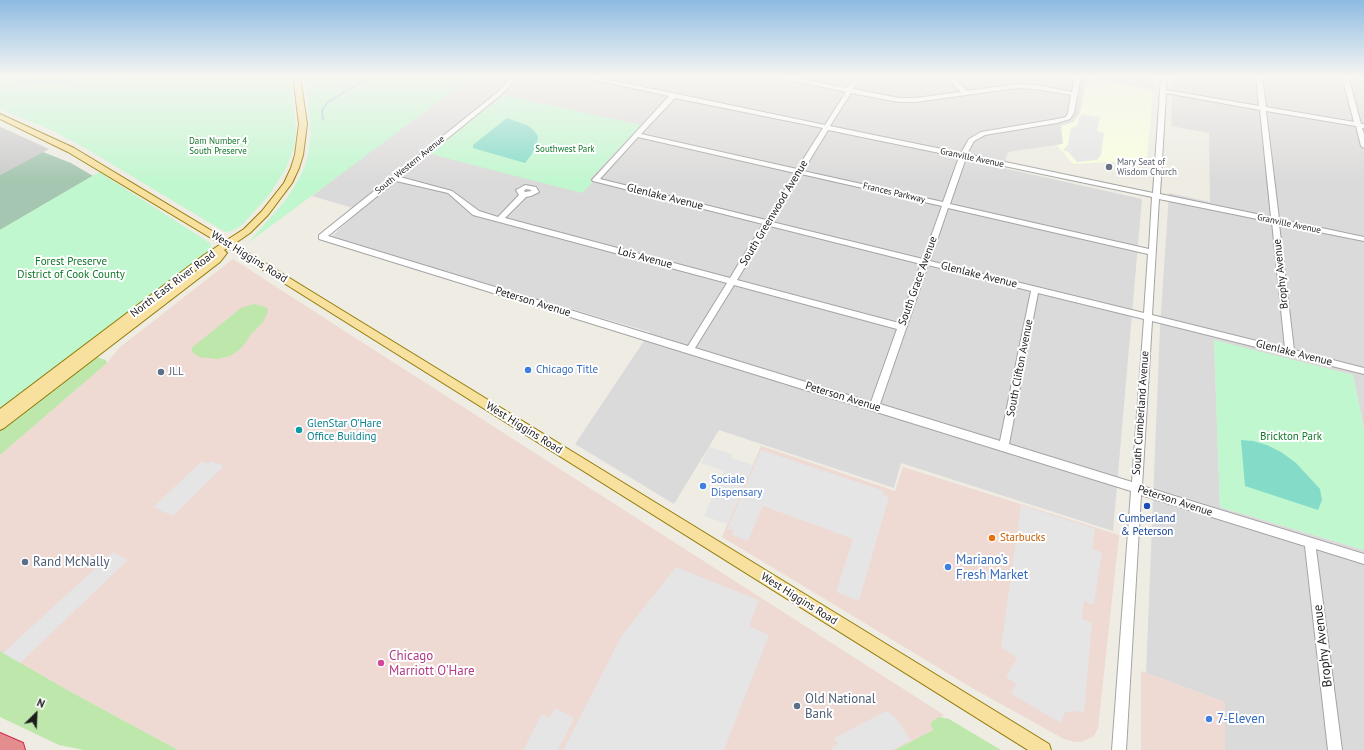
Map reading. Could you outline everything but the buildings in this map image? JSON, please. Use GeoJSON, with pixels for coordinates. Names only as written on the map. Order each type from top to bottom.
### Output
{"type":"FeatureCollection","features":[{"type":"Feature","properties":{"kind":"highway"},"geometry":{"type":"LineString","coordinates":[[0,742],[16,750]]}},
{"type":"Feature","properties":{"kind":"main road"},"geometry":{"type":"LineString","coordinates":[[228,244],[247,231],[265,213],[278,197],[295,168],[299,155],[303,124],[301,111]]}},
{"type":"Feature","properties":{"kind":"main road","name":"West Higgins Road"},"geometry":{"type":"LineString","coordinates":[[0,116],[72,150],[228,244],[1043,750]]}},
{"type":"Feature","properties":{"kind":"main road","name":"North East River Road"},"geometry":{"type":"LineString","coordinates":[[0,414],[201,262],[228,244]]}},
{"type":"Feature","properties":{"kind":"main road","name":"North East River Road"},"geometry":{"type":"LineString","coordinates":[[0,425],[217,260],[228,244]]}},
{"type":"Feature","properties":{"kind":"street","name":"South Western Avenue"},"geometry":{"type":"LineString","coordinates":[[322,237],[478,111]]}},
{"type":"Feature","properties":{"kind":"street"},"geometry":{"type":"LineString","coordinates":[[637,135],[659,111]]}},
{"type":"Feature","properties":{"kind":"street","name":"Granville Avenue"},"geometry":{"type":"LineString","coordinates":[[745,111],[1364,239]]}},
{"type":"Feature","properties":{"kind":"street","name":"South Greenwood Avenue"},"geometry":{"type":"LineString","coordinates":[[690,350],[837,111]]}},
{"type":"Feature","properties":{"kind":"street"},"geometry":{"type":"LineString","coordinates":[[963,156],[970,140],[983,133],[1057,122],[1068,118],[1071,111]]}},
{"type":"Feature","properties":{"kind":"street","name":"South Cumberland Avenue"},"geometry":{"type":"LineString","coordinates":[[1119,750],[1162,111]]}},
{"type":"Feature","properties":{"kind":"street","name":"Brophy Avenue"},"geometry":{"type":"LineString","coordinates":[[1262,111],[1290,352]]}},
{"type":"Feature","properties":{"kind":"street"},"geometry":{"type":"LineString","coordinates":[[1279,111],[1361,125]]}},
{"type":"Feature","properties":{"kind":"street"},"geometry":{"type":"LineString","coordinates":[[1356,111],[1361,125],[1364,146]]}},
{"type":"Feature","properties":{"kind":"street","name":"Frances Parkway"},"geometry":{"type":"LineString","coordinates":[[637,135],[1152,252]]}},
{"type":"Feature","properties":{"kind":"street","name":"Glenlake Avenue"},"geometry":{"type":"LineString","coordinates":[[637,135],[595,180],[1364,371]]}},
{"type":"Feature","properties":{"kind":"street","name":"South Grace Avenue"},"geometry":{"type":"LineString","coordinates":[[874,407],[963,156]]}},
{"type":"Feature","properties":{"kind":"street","name":"Lois Avenue"},"geometry":{"type":"LineString","coordinates":[[394,178],[450,192],[476,213],[902,327]]}},
{"type":"Feature","properties":{"kind":"street"},"geometry":{"type":"LineString","coordinates":[[500,219],[524,195]]}},
{"type":"Feature","properties":{"kind":"street","name":"Peterson Avenue"},"geometry":{"type":"LineString","coordinates":[[322,237],[1116,481],[1136,489],[1364,559]]}},
{"type":"Feature","properties":{"kind":"street","name":"South Clifton Avenue"},"geometry":{"type":"LineString","coordinates":[[1004,447],[1035,289]]}},
{"type":"Feature","properties":{"kind":"street","name":"Brophy Avenue"},"geometry":{"type":"LineString","coordinates":[[1310,543],[1335,750]]}},
{"type":"Feature","properties":{"kind":"shaded area"},"geometry":{"type":"Polygon","coordinates":[[[425,111],[1080,111],[1075,121],[1065,125],[1063,144],[1008,152],[1003,168],[1142,199],[1113,531],[901,463],[894,488],[719,430],[674,504],[575,444],[650,332],[330,238],[360,210],[312,196],[425,111]],[[431,154],[592,183],[590,180],[431,154]]]}},
{"type":"Feature","properties":{"kind":"shaded area"},"geometry":{"type":"Polygon","coordinates":[[[1080,111],[1151,111],[1147,160],[1073,164],[1057,145],[1063,144],[1061,126],[1073,122],[1080,111]]]}},
{"type":"Feature","properties":{"kind":"shaded area"},"geometry":{"type":"Polygon","coordinates":[[[1171,111],[1364,111],[1364,430],[1353,375],[1214,341],[1220,507],[1364,550],[1364,750],[1225,750],[1225,702],[1146,673],[1160,327],[1169,193],[1210,202],[1209,133],[1171,126],[1171,111]]]}},
{"type":"Feature","properties":{"kind":"shaded area"},"geometry":{"type":"Polygon","coordinates":[[[1082,114],[1100,117],[1097,131],[1104,133],[1101,155],[1097,160],[1077,162],[1068,152],[1063,150],[1068,145],[1071,128],[1077,126],[1079,117],[1082,114]]]}},
{"type":"Feature","properties":{"kind":"shaded area"},"geometry":{"type":"Polygon","coordinates":[[[507,118],[529,126],[538,137],[536,147],[525,163],[473,148],[473,145],[507,118]]]}},
{"type":"Feature","properties":{"kind":"shaded area"},"geometry":{"type":"Polygon","coordinates":[[[1,127],[49,149],[0,175],[1,127]]]}},
{"type":"Feature","properties":{"kind":"shaded area"},"geometry":{"type":"Polygon","coordinates":[[[43,152],[71,163],[93,176],[0,230],[0,175],[43,152]]]}},
{"type":"Feature","properties":{"kind":"shaded area"},"geometry":{"type":"Polygon","coordinates":[[[233,259],[944,715],[930,723],[933,730],[895,750],[178,750],[71,692],[0,651],[0,455],[107,363],[119,348],[233,259]]]}},
{"type":"Feature","properties":{"kind":"shaded area"},"geometry":{"type":"Polygon","coordinates":[[[1241,440],[1253,441],[1267,445],[1281,452],[1296,463],[1320,489],[1322,500],[1318,510],[1245,486],[1241,440]]]}},
{"type":"Feature","properties":{"kind":"shaded area"},"geometry":{"type":"Polygon","coordinates":[[[761,446],[895,491],[903,467],[1119,535],[1098,728],[1094,736],[1081,742],[1064,739],[974,689],[722,537],[761,446]]]}},
{"type":"Feature","properties":{"kind":"shaded area"},"geometry":{"type":"Polygon","coordinates":[[[709,447],[732,454],[731,458],[753,465],[727,524],[704,516],[724,471],[701,463],[709,447]]]}},
{"type":"Feature","properties":{"kind":"shaded area"},"geometry":{"type":"Polygon","coordinates":[[[761,450],[884,491],[883,495],[889,497],[859,601],[836,592],[853,539],[763,506],[748,541],[732,535],[734,531],[727,529],[761,450]]]}},
{"type":"Feature","properties":{"kind":"shaded area"},"geometry":{"type":"Polygon","coordinates":[[[202,461],[208,464],[211,461],[224,466],[173,516],[153,507],[202,461]]]}},
{"type":"Feature","properties":{"kind":"shaded area"},"geometry":{"type":"Polygon","coordinates":[[[1021,505],[1095,529],[1092,548],[1102,553],[1094,605],[1084,601],[1082,619],[1092,623],[1084,713],[1075,711],[1065,712],[1061,723],[1011,694],[1016,684],[1006,677],[1017,658],[1001,647],[1021,505]]]}},
{"type":"Feature","properties":{"kind":"shaded area"},"geometry":{"type":"Polygon","coordinates":[[[113,552],[128,560],[20,663],[3,653],[113,552]]]}},
{"type":"Feature","properties":{"kind":"shaded area"},"geometry":{"type":"Polygon","coordinates":[[[676,567],[759,600],[749,626],[769,635],[724,750],[563,750],[622,635],[676,567]]]}},
{"type":"Feature","properties":{"kind":"shaded area"},"geometry":{"type":"Polygon","coordinates":[[[1141,671],[1225,702],[1225,750],[1141,750],[1141,671]]]}},
{"type":"Feature","properties":{"kind":"shaded area"},"geometry":{"type":"Polygon","coordinates":[[[555,708],[574,718],[558,750],[523,750],[542,714],[550,718],[555,708]]]}},
{"type":"Feature","properties":{"kind":"shaded area"},"geometry":{"type":"Polygon","coordinates":[[[886,711],[896,718],[911,740],[892,750],[832,750],[833,747],[838,744],[834,738],[886,711]]]}},
{"type":"Feature","properties":{"kind":"green space","name":"Dam Number 4 South Preserve"},"geometry":{"type":"Polygon","coordinates":[[[5,111],[294,111],[296,130],[294,148],[285,170],[269,195],[241,226],[232,231],[225,232],[85,148],[51,130],[5,111]]]}},
{"type":"Feature","properties":{"kind":"green space"},"geometry":{"type":"Polygon","coordinates":[[[309,111],[426,111],[248,243],[285,201],[299,179],[305,166],[311,134],[309,111]]]}},
{"type":"Feature","properties":{"kind":"green space","name":"Southwest Park"},"geometry":{"type":"Polygon","coordinates":[[[483,111],[577,111],[641,125],[590,179],[592,183],[582,193],[430,154],[483,111]]]}},
{"type":"Feature","properties":{"kind":"green space","name":"Forest Preserve District of Cook County"},"geometry":{"type":"Polygon","coordinates":[[[99,172],[210,243],[212,249],[209,253],[115,322],[0,411],[0,230],[99,172]]]}},
{"type":"Feature","properties":{"kind":"green space"},"geometry":{"type":"Polygon","coordinates":[[[254,304],[268,309],[267,314],[263,322],[250,335],[239,350],[230,356],[217,359],[199,357],[192,352],[192,348],[194,346],[241,308],[254,304]]]}},
{"type":"Feature","properties":{"kind":"green space","name":"Brickton Park"},"geometry":{"type":"Polygon","coordinates":[[[1214,340],[1353,375],[1364,430],[1364,550],[1220,507],[1214,340]]]}},
{"type":"Feature","properties":{"kind":"green space"},"geometry":{"type":"Polygon","coordinates":[[[97,357],[106,360],[107,363],[0,455],[0,430],[97,357]]]}},
{"type":"Feature","properties":{"kind":"green space"},"geometry":{"type":"Polygon","coordinates":[[[0,651],[71,692],[178,750],[84,750],[59,745],[0,717],[0,651]]]}},
{"type":"Feature","properties":{"kind":"green space"},"geometry":{"type":"Polygon","coordinates":[[[939,717],[949,719],[1001,750],[895,750],[933,730],[930,723],[939,717]]]}},
{"type":"Feature","properties":{"kind":"waterway"},"geometry":{"type":"LineString","coordinates":[[322,111],[323,119]]}},
{"type":"Feature","properties":{"kind":"place","name":"Mary Seat of Wisdom Church"},"geometry":{"type":"Point","coordinates":[1109,167]}},
{"type":"Feature","properties":{"kind":"place","name":"Chicago Title"},"geometry":{"type":"Point","coordinates":[528,370]}},
{"type":"Feature","properties":{"kind":"place","name":"JLL"},"geometry":{"type":"Point","coordinates":[161,372]}},
{"type":"Feature","properties":{"kind":"place","name":"GlenStar O’Hare Office Building"},"geometry":{"type":"Point","coordinates":[299,430]}},
{"type":"Feature","properties":{"kind":"place","name":"Sociale Dispensary"},"geometry":{"type":"Point","coordinates":[703,486]}},
{"type":"Feature","properties":{"kind":"place","name":"Cumberland & Peterson"},"geometry":{"type":"Point","coordinates":[1147,506]}},
{"type":"Feature","properties":{"kind":"place","name":"Starbucks"},"geometry":{"type":"Point","coordinates":[992,538]}},
{"type":"Feature","properties":{"kind":"place","name":"Rand McNally"},"geometry":{"type":"Point","coordinates":[25,562]}},
{"type":"Feature","properties":{"kind":"place","name":"Mariano's Fresh Market"},"geometry":{"type":"Point","coordinates":[948,567]}},
{"type":"Feature","properties":{"kind":"place","name":"Chicago Marriott O'Hare"},"geometry":{"type":"Point","coordinates":[381,663]}},
{"type":"Feature","properties":{"kind":"place","name":"Old National Bank"},"geometry":{"type":"Point","coordinates":[797,706]}},
{"type":"Feature","properties":{"kind":"place","name":"7-Eleven"},"geometry":{"type":"Point","coordinates":[1209,719]}}]}
